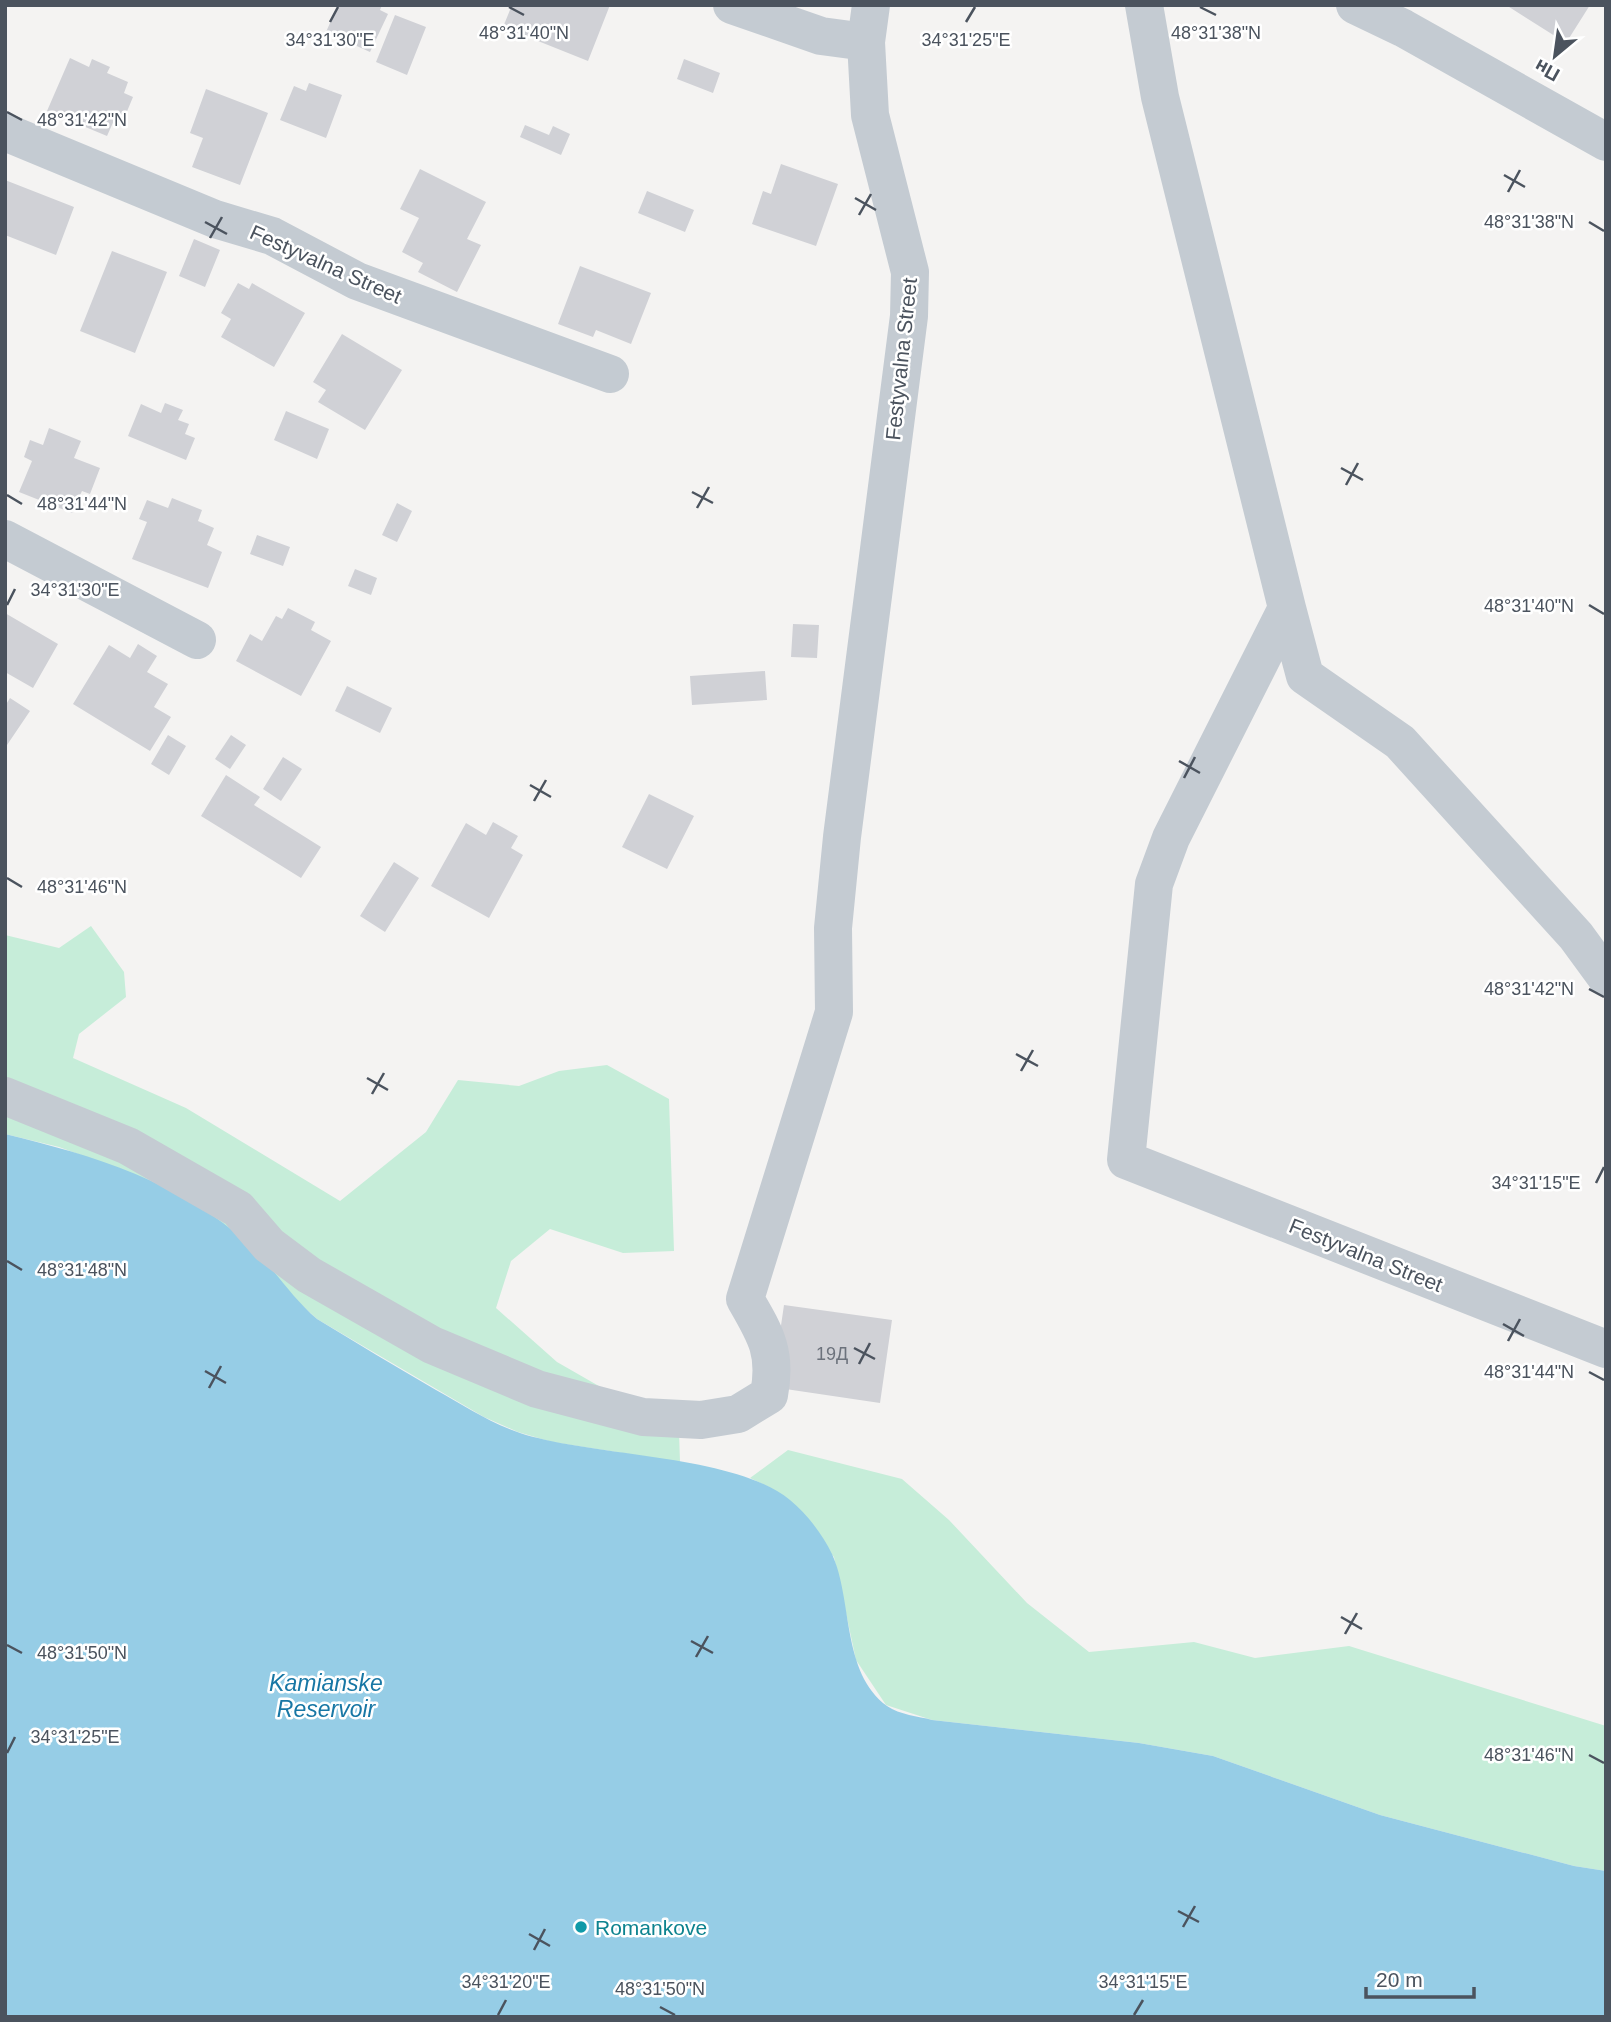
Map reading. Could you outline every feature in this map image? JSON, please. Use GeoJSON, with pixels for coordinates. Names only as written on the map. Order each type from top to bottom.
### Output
{"type":"FeatureCollection","features":[{"type":"Feature","properties":{"kind":"street","name":"Festyvalna Street"},"geometry":{"type":"LineString","coordinates":[[5,1096],[128,1146],[238,1209],[269,1245],[309,1275],[432,1345],[537,1389],[643,1417],[701,1420],[738,1414],[769,1395],[774,1369],[768,1340],[745,1299],[834,1012],[833,928],[909,316],[910,272],[870,115],[868,24],[821,36],[732,5]]}},
{"type":"Feature","properties":{"kind":"street"},"geometry":{"type":"LineString","coordinates":[[1144,5],[1160,97],[1305,676],[1400,742],[1576,936],[1606,977]]}},
{"type":"Feature","properties":{"kind":"street"},"geometry":{"type":"LineString","coordinates":[[1355,5],[1403,28],[1606,142]]}},
{"type":"Feature","properties":{"kind":"street","name":"Festyvalna Street"},"geometry":{"type":"LineString","coordinates":[[5,132],[215,219],[272,236],[357,281],[610,374]]}},
{"type":"Feature","properties":{"kind":"street"},"geometry":{"type":"LineString","coordinates":[[5,539],[197,639]]}},
{"type":"Feature","properties":{"kind":"street","name":"Festyvalna Street"},"geometry":{"type":"LineString","coordinates":[[1287,608],[1171,838],[1154,884],[1126,1160],[1606,1349]]}},
{"type":"Feature","properties":{"kind":"green space"},"geometry":{"type":"Polygon","coordinates":[[[91,926],[124,972],[126,997],[79,1034],[73,1058],[186,1108],[340,1201],[426,1132],[458,1080],[519,1086],[559,1071],[607,1065],[669,1099],[674,1251],[623,1253],[550,1229],[511,1261],[496,1308],[557,1362],[679,1432],[680,1462],[552,1442],[518,1432],[484,1417],[317,1319],[297,1301],[250,1246],[168,1187],[59,1147],[5,1134],[5,935],[59,948],[91,926]]]}},
{"type":"Feature","properties":{"kind":"green space"},"geometry":{"type":"Polygon","coordinates":[[[788,1450],[902,1479],[949,1520],[1027,1603],[1089,1652],[1194,1642],[1255,1658],[1349,1646],[1606,1726],[1606,1871],[1574,1866],[1380,1815],[1213,1756],[1139,1743],[932,1720],[886,1705],[856,1660],[834,1557],[769,1487],[750,1478],[788,1450]]]}},
{"type":"Feature","properties":{"kind":"water","name":"Kamianske Reservoir"},"geometry":{"type":"Polygon","coordinates":[[[5,1134],[103,1162],[166,1188],[195,1204],[249,1245],[317,1319],[498,1424],[550,1441],[662,1458],[735,1474],[766,1485],[790,1500],[814,1525],[832,1554],[839,1572],[850,1634],[862,1674],[872,1692],[892,1709],[932,1720],[1139,1743],[1213,1756],[1380,1815],[1574,1866],[1606,1871],[1606,2017],[5,2017],[5,1134]]]}},
{"type":"Feature","properties":{"kind":"building"},"geometry":{"type":"Polygon","coordinates":[[[338,5],[382,5],[380,10],[388,14],[370,52],[326,32],[338,5]]]}},
{"type":"Feature","properties":{"kind":"building"},"geometry":{"type":"Polygon","coordinates":[[[512,5],[610,5],[588,61],[503,27],[512,5]]]}},
{"type":"Feature","properties":{"kind":"building"},"geometry":{"type":"Polygon","coordinates":[[[1506,5],[1590,5],[1566,43],[1506,5]]]}},
{"type":"Feature","properties":{"kind":"building"},"geometry":{"type":"Polygon","coordinates":[[[395,15],[426,27],[407,75],[376,62],[395,15]]]}},
{"type":"Feature","properties":{"kind":"building"},"geometry":{"type":"Polygon","coordinates":[[[70,58],[89,67],[92,59],[110,67],[107,73],[128,82],[124,93],[133,97],[123,121],[115,118],[107,136],[47,111],[70,58]]]}},
{"type":"Feature","properties":{"kind":"building"},"geometry":{"type":"Polygon","coordinates":[[[684,59],[720,73],[713,93],[677,79],[684,59]]]}},
{"type":"Feature","properties":{"kind":"building"},"geometry":{"type":"Polygon","coordinates":[[[309,83],[342,95],[326,138],[280,120],[294,86],[306,91],[309,83]]]}},
{"type":"Feature","properties":{"kind":"building"},"geometry":{"type":"Polygon","coordinates":[[[206,89],[268,113],[240,185],[192,167],[203,138],[190,133],[206,89]]]}},
{"type":"Feature","properties":{"kind":"building"},"geometry":{"type":"Polygon","coordinates":[[[525,125],[549,135],[553,126],[570,134],[561,155],[520,137],[525,125]]]}},
{"type":"Feature","properties":{"kind":"building"},"geometry":{"type":"Polygon","coordinates":[[[781,164],[838,184],[816,246],[752,224],[763,191],[771,194],[781,164]]]}},
{"type":"Feature","properties":{"kind":"building"},"geometry":{"type":"Polygon","coordinates":[[[420,169],[486,202],[467,239],[481,245],[457,292],[418,272],[423,263],[402,252],[419,218],[400,209],[420,169]]]}},
{"type":"Feature","properties":{"kind":"building"},"geometry":{"type":"Polygon","coordinates":[[[5,180],[74,207],[56,255],[5,235],[5,180]]]}},
{"type":"Feature","properties":{"kind":"building"},"geometry":{"type":"Polygon","coordinates":[[[647,191],[694,210],[685,232],[638,213],[647,191]]]}},
{"type":"Feature","properties":{"kind":"building"},"geometry":{"type":"Polygon","coordinates":[[[194,239],[220,250],[205,287],[179,276],[194,239]]]}},
{"type":"Feature","properties":{"kind":"building"},"geometry":{"type":"Polygon","coordinates":[[[112,251],[167,272],[135,353],[80,331],[112,251]]]}},
{"type":"Feature","properties":{"kind":"building"},"geometry":{"type":"Polygon","coordinates":[[[580,266],[651,293],[631,344],[596,330],[593,337],[558,324],[580,266]]]}},
{"type":"Feature","properties":{"kind":"building"},"geometry":{"type":"Polygon","coordinates":[[[238,283],[249,289],[252,283],[305,313],[274,367],[221,337],[231,319],[221,313],[238,283]]]}},
{"type":"Feature","properties":{"kind":"building"},"geometry":{"type":"Polygon","coordinates":[[[342,334],[402,370],[365,430],[318,402],[326,390],[313,382],[342,334]]]}},
{"type":"Feature","properties":{"kind":"building"},"geometry":{"type":"Polygon","coordinates":[[[165,403],[183,410],[178,420],[189,424],[185,434],[195,438],[186,460],[128,436],[141,404],[161,413],[165,403]]]}},
{"type":"Feature","properties":{"kind":"building"},"geometry":{"type":"Polygon","coordinates":[[[286,411],[329,429],[317,459],[274,440],[286,411]]]}},
{"type":"Feature","properties":{"kind":"building"},"geometry":{"type":"Polygon","coordinates":[[[49,428],[81,441],[74,458],[100,468],[90,494],[82,491],[72,513],[19,492],[32,461],[24,457],[30,440],[43,445],[49,428]]]}},
{"type":"Feature","properties":{"kind":"building"},"geometry":{"type":"Polygon","coordinates":[[[172,498],[202,510],[198,521],[214,528],[207,545],[222,552],[208,588],[132,559],[147,522],[139,519],[147,500],[168,508],[172,498]]]}},
{"type":"Feature","properties":{"kind":"building"},"geometry":{"type":"Polygon","coordinates":[[[397,503],[412,511],[397,542],[382,535],[397,503]]]}},
{"type":"Feature","properties":{"kind":"building"},"geometry":{"type":"Polygon","coordinates":[[[257,535],[290,547],[283,566],[250,554],[257,535]]]}},
{"type":"Feature","properties":{"kind":"building"},"geometry":{"type":"Polygon","coordinates":[[[355,569],[377,578],[371,595],[348,586],[355,569]]]}},
{"type":"Feature","properties":{"kind":"building"},"geometry":{"type":"Polygon","coordinates":[[[288,608],[315,622],[311,630],[331,641],[301,696],[236,661],[250,634],[262,641],[276,616],[282,619],[288,608]]]}},
{"type":"Feature","properties":{"kind":"building"},"geometry":{"type":"Polygon","coordinates":[[[5,613],[58,644],[33,688],[5,672],[5,613]]]}},
{"type":"Feature","properties":{"kind":"building"},"geometry":{"type":"Polygon","coordinates":[[[793,624],[819,625],[817,658],[791,657],[793,624]]]}},
{"type":"Feature","properties":{"kind":"building"},"geometry":{"type":"Polygon","coordinates":[[[138,644],[157,656],[147,672],[168,684],[154,707],[171,717],[150,751],[73,704],[109,645],[130,658],[138,644]]]}},
{"type":"Feature","properties":{"kind":"building"},"geometry":{"type":"Polygon","coordinates":[[[765,671],[767,700],[692,705],[690,676],[765,671]]]}},
{"type":"Feature","properties":{"kind":"building"},"geometry":{"type":"Polygon","coordinates":[[[347,686],[392,708],[380,733],[335,711],[347,686]]]}},
{"type":"Feature","properties":{"kind":"building"},"geometry":{"type":"Polygon","coordinates":[[[10,698],[30,711],[5,748],[5,706],[10,698]]]}},
{"type":"Feature","properties":{"kind":"building"},"geometry":{"type":"Polygon","coordinates":[[[168,735],[186,746],[169,775],[151,764],[168,735]]]}},
{"type":"Feature","properties":{"kind":"building"},"geometry":{"type":"Polygon","coordinates":[[[231,735],[246,745],[230,769],[215,759],[231,735]]]}},
{"type":"Feature","properties":{"kind":"building"},"geometry":{"type":"Polygon","coordinates":[[[283,757],[302,769],[281,801],[263,789],[283,757]]]}},
{"type":"Feature","properties":{"kind":"building"},"geometry":{"type":"Polygon","coordinates":[[[226,775],[260,797],[254,805],[321,847],[301,878],[201,816],[226,775]]]}},
{"type":"Feature","properties":{"kind":"building"},"geometry":{"type":"Polygon","coordinates":[[[649,794],[694,816],[667,869],[622,847],[649,794]]]}},
{"type":"Feature","properties":{"kind":"building"},"geometry":{"type":"Polygon","coordinates":[[[493,822],[518,836],[511,848],[523,855],[489,918],[431,886],[466,823],[486,835],[493,822]]]}},
{"type":"Feature","properties":{"kind":"building"},"geometry":{"type":"Polygon","coordinates":[[[394,862],[419,878],[385,932],[360,916],[394,862]]]}},
{"type":"Feature","properties":{"kind":"building"},"geometry":{"type":"Polygon","coordinates":[[[784,1305],[892,1320],[880,1403],[772,1387],[784,1305]]]}},
{"type":"Feature","properties":{"kind":"place","name":"Romankove"},"geometry":{"type":"Point","coordinates":[581,1927]}}]}
